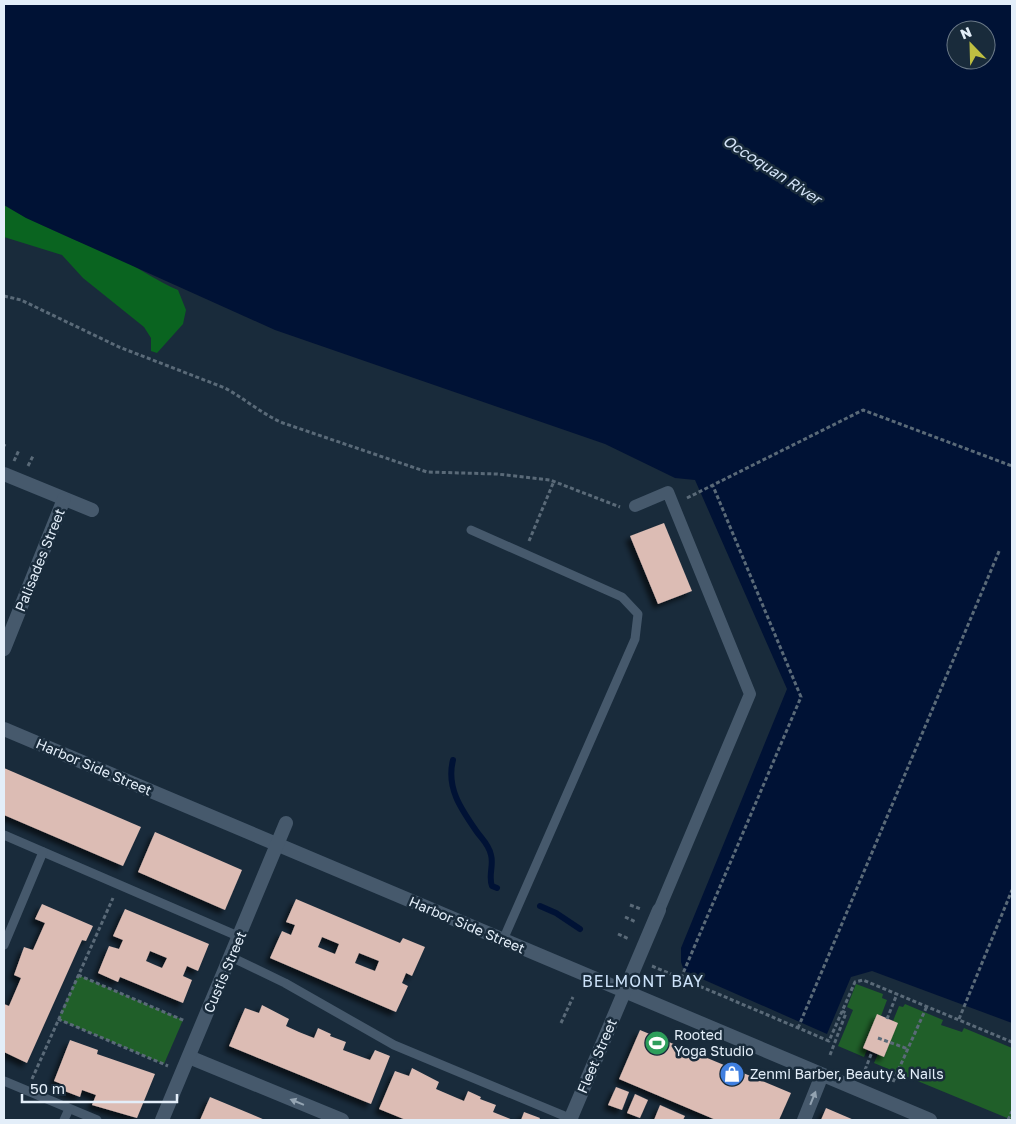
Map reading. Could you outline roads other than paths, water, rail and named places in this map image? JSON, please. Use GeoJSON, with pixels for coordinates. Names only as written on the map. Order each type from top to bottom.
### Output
{"type":"FeatureCollection","features":[{"type":"Feature","properties":{"kind":"street"},"geometry":{"type":"LineString","coordinates":[[4,474],[92,510]]}},
{"type":"Feature","properties":{"kind":"street"},"geometry":{"type":"LineString","coordinates":[[635,506],[668,492],[750,694],[659,910]]}},
{"type":"Feature","properties":{"kind":"street","name":"Palisades Street"},"geometry":{"type":"LineString","coordinates":[[4,649],[64,498]]}},
{"type":"Feature","properties":{"kind":"street","name":"Harbor Side Street"},"geometry":{"type":"LineString","coordinates":[[4,729],[930,1120]]}},
{"type":"Feature","properties":{"kind":"street","name":"Custis Street"},"geometry":{"type":"LineString","coordinates":[[162,1120],[286,823]]}},
{"type":"Feature","properties":{"kind":"street","name":"Fleet Street"},"geometry":{"type":"LineString","coordinates":[[572,1120],[659,910]]}},
{"type":"Feature","properties":{"kind":"street"},"geometry":{"type":"LineString","coordinates":[[189,1057],[342,1120]]}},
{"type":"Feature","properties":{"kind":"street"},"geometry":{"type":"LineString","coordinates":[[804,1120],[822,1075]]}},
{"type":"Feature","properties":{"kind":"lane"},"geometry":{"type":"LineString","coordinates":[[471,530],[622,597],[638,614],[635,639],[503,940]]}},
{"type":"Feature","properties":{"kind":"lane"},"geometry":{"type":"LineString","coordinates":[[4,836],[240,937]]}},
{"type":"Feature","properties":{"kind":"lane"},"geometry":{"type":"LineString","coordinates":[[4,946],[43,852]]}},
{"type":"Feature","properties":{"kind":"lane"},"geometry":{"type":"LineString","coordinates":[[231,957],[285,984],[394,1045],[572,1120]]}},
{"type":"Feature","properties":{"kind":"lane"},"geometry":{"type":"LineString","coordinates":[[4,1082],[96,1120]]}},
{"type":"Feature","properties":{"kind":"lane"},"geometry":{"type":"LineString","coordinates":[[64,1120],[69,1109]]}},
{"type":"Feature","properties":{"kind":"water","name":"Occoquan River"},"geometry":{"type":"Polygon","coordinates":[[[4,4],[1012,4],[1012,1023],[872,971],[851,977],[827,1034],[684,971],[681,962],[681,948],[787,689],[695,480],[675,478],[605,444],[275,330],[26,218],[4,205],[4,4]]]}},
{"type":"Feature","properties":{"kind":"waterway"},"geometry":{"type":"LineString","coordinates":[[453,760],[451,770],[456,798],[489,848],[492,859],[491,882],[492,886],[497,888]]}},
{"type":"Feature","properties":{"kind":"waterway"},"geometry":{"type":"LineString","coordinates":[[540,906],[556,913],[580,929]]}},
{"type":"Feature","properties":{"kind":"place","name":"Rooted Yoga Studio"},"geometry":{"type":"Point","coordinates":[657,1043]}},
{"type":"Feature","properties":{"kind":"place","name":"Zenmi Barber, Beauty & Nails"},"geometry":{"type":"Point","coordinates":[732,1074]}},
{"type":"Feature","properties":{"kind":"district","name":"BELMONT BAY"},"geometry":{"type":"Point","coordinates":[643,981]}}]}
